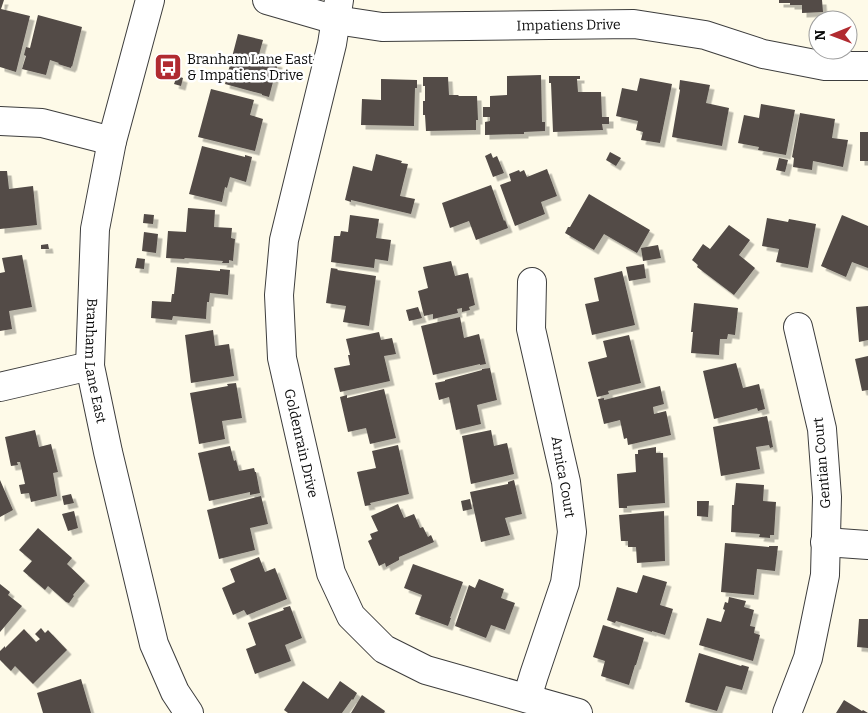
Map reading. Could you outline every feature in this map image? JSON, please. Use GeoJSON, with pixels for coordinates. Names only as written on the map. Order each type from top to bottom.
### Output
{"type":"FeatureCollection","features":[{"type":"Feature","properties":{"kind":"street","name":"Branham Lane East"},"geometry":{"type":"LineString","coordinates":[[150,0],[112,141],[95,229],[90,366],[108,452],[154,644],[175,692],[189,713]]}},
{"type":"Feature","properties":{"kind":"street","name":"Impatiens Drive"},"geometry":{"type":"LineString","coordinates":[[267,0],[338,10],[382,27],[634,12],[763,54],[826,66],[868,66]]}},
{"type":"Feature","properties":{"kind":"street","name":"Goldenrain Drive"},"geometry":{"type":"LineString","coordinates":[[338,10],[332,44],[284,240],[279,295],[282,358],[331,573],[351,616],[384,649],[426,670],[578,713]]}},
{"type":"Feature","properties":{"kind":"street"},"geometry":{"type":"LineString","coordinates":[[0,121],[42,123],[112,141]]}},
{"type":"Feature","properties":{"kind":"street","name":"Arnica Court"},"geometry":{"type":"LineString","coordinates":[[527,698],[565,583],[572,532],[566,482],[531,329],[532,282]]}},
{"type":"Feature","properties":{"kind":"street","name":"Gentian Court"},"geometry":{"type":"LineString","coordinates":[[787,713],[808,658],[824,575],[827,497],[822,429],[798,327]]}},
{"type":"Feature","properties":{"kind":"street"},"geometry":{"type":"LineString","coordinates":[[0,387],[90,366]]}},
{"type":"Feature","properties":{"kind":"street"},"geometry":{"type":"LineString","coordinates":[[825,542],[868,545]]}},
{"type":"Feature","properties":{"kind":"building"},"geometry":{"type":"Polygon","coordinates":[[[0,0],[4,0],[1,9],[30,16],[16,72],[0,67],[0,0]]]}},
{"type":"Feature","properties":{"kind":"building"},"geometry":{"type":"Polygon","coordinates":[[[779,0],[822,0],[823,10],[808,10],[808,13],[802,13],[802,5],[779,3],[779,0]]]}},
{"type":"Feature","properties":{"kind":"building"},"geometry":{"type":"Polygon","coordinates":[[[38,15],[82,27],[71,68],[50,60],[46,75],[22,69],[26,56],[24,55],[26,47],[30,48],[38,15]]]}},
{"type":"Feature","properties":{"kind":"building"},"geometry":{"type":"Polygon","coordinates":[[[238,34],[263,40],[258,58],[278,63],[269,97],[225,84],[238,34]]]}},
{"type":"Feature","properties":{"kind":"building"},"geometry":{"type":"Polygon","coordinates":[[[541,75],[542,122],[545,122],[545,131],[524,132],[524,134],[485,135],[485,122],[490,121],[490,117],[483,117],[483,107],[490,107],[490,96],[507,95],[507,76],[541,75]]]}},
{"type":"Feature","properties":{"kind":"building"},"geometry":{"type":"Polygon","coordinates":[[[177,76],[183,78],[181,86],[174,84],[177,76]]]}},
{"type":"Feature","properties":{"kind":"building"},"geometry":{"type":"Polygon","coordinates":[[[549,76],[580,76],[580,79],[577,79],[578,92],[601,92],[602,117],[609,117],[609,124],[602,124],[603,130],[553,132],[549,76]]]}},
{"type":"Feature","properties":{"kind":"building"},"geometry":{"type":"Polygon","coordinates":[[[423,77],[448,77],[449,95],[477,96],[478,120],[476,120],[476,130],[426,131],[425,115],[423,115],[425,86],[423,86],[423,77]]]}},
{"type":"Feature","properties":{"kind":"building"},"geometry":{"type":"Polygon","coordinates":[[[640,78],[672,84],[660,143],[641,140],[643,132],[636,130],[638,121],[616,116],[622,88],[637,91],[640,78]]]}},
{"type":"Feature","properties":{"kind":"building"},"geometry":{"type":"Polygon","coordinates":[[[381,79],[417,80],[414,126],[361,125],[362,99],[381,100],[381,79]]]}},
{"type":"Feature","properties":{"kind":"building"},"geometry":{"type":"Polygon","coordinates":[[[680,80],[710,85],[706,103],[729,108],[722,146],[672,137],[680,80]]]}},
{"type":"Feature","properties":{"kind":"building"},"geometry":{"type":"Polygon","coordinates":[[[211,89],[254,100],[250,115],[263,119],[255,151],[198,137],[211,89]]]}},
{"type":"Feature","properties":{"kind":"building"},"geometry":{"type":"Polygon","coordinates":[[[761,104],[795,110],[786,155],[758,150],[759,147],[738,143],[744,115],[759,118],[761,104]]]}},
{"type":"Feature","properties":{"kind":"building"},"geometry":{"type":"Polygon","coordinates":[[[800,113],[835,119],[832,138],[848,140],[843,167],[813,161],[812,170],[793,167],[794,158],[792,157],[800,113]]]}},
{"type":"Feature","properties":{"kind":"building"},"geometry":{"type":"Polygon","coordinates":[[[860,132],[868,132],[868,161],[860,161],[860,132]]]}},
{"type":"Feature","properties":{"kind":"building"},"geometry":{"type":"Polygon","coordinates":[[[202,146],[245,157],[245,155],[252,157],[246,182],[230,177],[227,188],[225,187],[222,202],[189,194],[202,146]]]}},
{"type":"Feature","properties":{"kind":"building"},"geometry":{"type":"Polygon","coordinates":[[[610,152],[621,158],[616,166],[606,160],[610,152]]]}},
{"type":"Feature","properties":{"kind":"building"},"geometry":{"type":"Polygon","coordinates":[[[491,153],[493,158],[497,156],[504,173],[493,177],[485,156],[491,153]]]}},
{"type":"Feature","properties":{"kind":"building"},"geometry":{"type":"Polygon","coordinates":[[[376,154],[408,164],[400,196],[415,199],[411,214],[345,200],[353,166],[372,171],[376,154]]]}},
{"type":"Feature","properties":{"kind":"building"},"geometry":{"type":"Polygon","coordinates":[[[779,158],[788,160],[785,172],[776,170],[779,158]]]}},
{"type":"Feature","properties":{"kind":"building"},"geometry":{"type":"Polygon","coordinates":[[[547,169],[557,196],[541,202],[545,214],[515,226],[500,185],[511,181],[509,174],[519,170],[520,172],[524,170],[527,177],[547,169]]]}},
{"type":"Feature","properties":{"kind":"building"},"geometry":{"type":"Polygon","coordinates":[[[0,171],[7,171],[9,189],[33,186],[37,225],[0,229],[0,171]]]}},
{"type":"Feature","properties":{"kind":"building"},"geometry":{"type":"Polygon","coordinates":[[[491,185],[508,228],[476,240],[469,221],[450,228],[442,203],[491,185]]]}},
{"type":"Feature","properties":{"kind":"building"},"geometry":{"type":"Polygon","coordinates":[[[589,194],[650,230],[637,253],[604,234],[594,250],[565,233],[589,194]]]}},
{"type":"Feature","properties":{"kind":"building"},"geometry":{"type":"Polygon","coordinates":[[[188,208],[215,210],[214,227],[232,228],[231,238],[235,239],[233,261],[229,260],[229,263],[222,263],[223,261],[166,258],[168,231],[186,232],[188,208]]]}},
{"type":"Feature","properties":{"kind":"building"},"geometry":{"type":"Polygon","coordinates":[[[144,214],[154,215],[153,224],[143,223],[144,214]]]}},
{"type":"Feature","properties":{"kind":"building"},"geometry":{"type":"Polygon","coordinates":[[[350,215],[379,219],[376,238],[391,240],[388,261],[375,259],[374,268],[331,262],[334,236],[340,236],[341,231],[348,232],[350,215]]]}},
{"type":"Feature","properties":{"kind":"building"},"geometry":{"type":"Polygon","coordinates":[[[842,215],[868,226],[868,268],[852,262],[846,277],[821,266],[842,215]]]}},
{"type":"Feature","properties":{"kind":"building"},"geometry":{"type":"Polygon","coordinates":[[[767,218],[788,222],[789,219],[816,224],[808,268],[776,262],[779,249],[762,246],[767,218]]]}},
{"type":"Feature","properties":{"kind":"building"},"geometry":{"type":"Polygon","coordinates":[[[729,225],[750,240],[739,255],[755,268],[734,295],[697,267],[698,265],[692,260],[703,244],[710,249],[729,225]]]}},
{"type":"Feature","properties":{"kind":"building"},"geometry":{"type":"Polygon","coordinates":[[[144,232],[158,234],[156,253],[142,251],[144,232]]]}},
{"type":"Feature","properties":{"kind":"building"},"geometry":{"type":"Polygon","coordinates":[[[48,244],[49,249],[41,249],[41,245],[48,244]]]}},
{"type":"Feature","properties":{"kind":"building"},"geometry":{"type":"Polygon","coordinates":[[[658,245],[661,258],[643,261],[641,248],[658,245]]]}},
{"type":"Feature","properties":{"kind":"building"},"geometry":{"type":"Polygon","coordinates":[[[22,255],[32,307],[9,311],[12,329],[0,331],[0,273],[5,272],[2,258],[22,255]]]}},
{"type":"Feature","properties":{"kind":"building"},"geometry":{"type":"Polygon","coordinates":[[[137,258],[145,259],[144,269],[135,268],[137,258]]]}},
{"type":"Feature","properties":{"kind":"building"},"geometry":{"type":"Polygon","coordinates":[[[451,261],[455,276],[468,273],[475,305],[469,307],[470,310],[462,312],[462,308],[457,309],[458,313],[433,319],[433,314],[424,316],[418,291],[428,288],[423,267],[451,261]]]}},
{"type":"Feature","properties":{"kind":"building"},"geometry":{"type":"Polygon","coordinates":[[[644,264],[646,278],[629,281],[626,267],[644,264]]]}},
{"type":"Feature","properties":{"kind":"building"},"geometry":{"type":"Polygon","coordinates":[[[177,267],[220,271],[220,269],[230,270],[228,295],[210,293],[209,302],[207,302],[206,319],[173,316],[172,320],[151,318],[152,301],[171,302],[172,294],[174,294],[177,267]]]}},
{"type":"Feature","properties":{"kind":"building"},"geometry":{"type":"Polygon","coordinates":[[[331,268],[376,276],[369,326],[343,322],[346,306],[326,303],[331,268]]]}},
{"type":"Feature","properties":{"kind":"building"},"geometry":{"type":"Polygon","coordinates":[[[622,271],[635,325],[592,335],[585,304],[599,301],[594,278],[622,271]]]}},
{"type":"Feature","properties":{"kind":"building"},"geometry":{"type":"Polygon","coordinates":[[[694,303],[738,308],[735,335],[728,334],[727,339],[720,339],[719,355],[691,353],[694,303]]]}},
{"type":"Feature","properties":{"kind":"building"},"geometry":{"type":"Polygon","coordinates":[[[868,306],[868,340],[859,342],[856,307],[868,306]]]}},
{"type":"Feature","properties":{"kind":"building"},"geometry":{"type":"Polygon","coordinates":[[[418,307],[422,318],[409,321],[406,310],[418,307]]]}},
{"type":"Feature","properties":{"kind":"building"},"geometry":{"type":"Polygon","coordinates":[[[460,317],[464,338],[479,334],[486,364],[433,375],[421,326],[460,317]]]}},
{"type":"Feature","properties":{"kind":"building"},"geometry":{"type":"Polygon","coordinates":[[[213,330],[215,346],[229,344],[234,376],[191,383],[185,335],[213,330]]]}},
{"type":"Feature","properties":{"kind":"building"},"geometry":{"type":"Polygon","coordinates":[[[379,332],[381,340],[392,338],[396,354],[384,356],[390,381],[340,392],[334,368],[350,365],[348,355],[350,355],[346,339],[379,332]]]}},
{"type":"Feature","properties":{"kind":"building"},"geometry":{"type":"Polygon","coordinates":[[[629,335],[641,383],[608,391],[609,394],[597,397],[588,362],[607,357],[603,341],[629,335]]]}},
{"type":"Feature","properties":{"kind":"building"},"geometry":{"type":"Polygon","coordinates":[[[868,356],[868,390],[862,391],[855,359],[868,356]]]}},
{"type":"Feature","properties":{"kind":"building"},"geometry":{"type":"Polygon","coordinates":[[[736,363],[743,388],[759,384],[765,409],[758,411],[757,408],[714,419],[703,371],[736,363]]]}},
{"type":"Feature","properties":{"kind":"building"},"geometry":{"type":"Polygon","coordinates":[[[490,368],[497,400],[477,405],[481,424],[456,430],[449,397],[439,400],[435,383],[490,368]]]}},
{"type":"Feature","properties":{"kind":"building"},"geometry":{"type":"Polygon","coordinates":[[[236,383],[242,418],[222,421],[225,439],[199,444],[190,393],[236,383]]]}},
{"type":"Feature","properties":{"kind":"building"},"geometry":{"type":"Polygon","coordinates":[[[660,386],[664,404],[653,407],[654,414],[666,411],[671,435],[628,445],[627,438],[624,439],[620,420],[604,424],[598,399],[604,398],[604,400],[660,386]]]}},
{"type":"Feature","properties":{"kind":"building"},"geometry":{"type":"Polygon","coordinates":[[[384,389],[396,438],[370,444],[366,428],[348,432],[340,397],[347,395],[347,398],[384,389]]]}},
{"type":"Feature","properties":{"kind":"building"},"geometry":{"type":"Polygon","coordinates":[[[767,416],[773,447],[770,448],[769,445],[756,447],[760,469],[721,476],[713,427],[767,416]]]}},
{"type":"Feature","properties":{"kind":"building"},"geometry":{"type":"Polygon","coordinates":[[[35,430],[39,447],[51,444],[58,472],[53,473],[57,496],[31,502],[29,493],[21,494],[19,485],[25,484],[20,462],[17,462],[18,465],[11,466],[5,437],[35,430]]]}},
{"type":"Feature","properties":{"kind":"building"},"geometry":{"type":"Polygon","coordinates":[[[491,430],[494,446],[507,443],[514,474],[471,484],[462,436],[491,430]]]}},
{"type":"Feature","properties":{"kind":"building"},"geometry":{"type":"Polygon","coordinates":[[[398,445],[409,494],[370,503],[371,505],[365,506],[357,472],[376,468],[372,451],[398,445]]]}},
{"type":"Feature","properties":{"kind":"building"},"geometry":{"type":"Polygon","coordinates":[[[230,446],[239,471],[254,468],[260,493],[250,495],[250,492],[209,501],[198,453],[230,446]]]}},
{"type":"Feature","properties":{"kind":"building"},"geometry":{"type":"Polygon","coordinates":[[[656,447],[656,453],[663,453],[665,503],[619,508],[617,474],[636,472],[635,454],[638,454],[638,450],[656,447]]]}},
{"type":"Feature","properties":{"kind":"building"},"geometry":{"type":"Polygon","coordinates":[[[0,480],[13,510],[0,517],[0,480]]]}},
{"type":"Feature","properties":{"kind":"building"},"geometry":{"type":"Polygon","coordinates":[[[514,480],[522,514],[505,518],[510,535],[481,542],[470,492],[508,484],[508,482],[514,480]]]}},
{"type":"Feature","properties":{"kind":"building"},"geometry":{"type":"Polygon","coordinates":[[[736,483],[764,485],[763,501],[776,502],[774,535],[770,535],[770,538],[759,537],[760,534],[731,532],[732,505],[734,505],[736,483]]]}},
{"type":"Feature","properties":{"kind":"building"},"geometry":{"type":"Polygon","coordinates":[[[71,494],[74,503],[64,505],[62,496],[71,494]]]}},
{"type":"Feature","properties":{"kind":"building"},"geometry":{"type":"Polygon","coordinates":[[[261,496],[268,524],[250,528],[255,550],[219,559],[207,510],[261,496]]]}},
{"type":"Feature","properties":{"kind":"building"},"geometry":{"type":"Polygon","coordinates":[[[470,499],[472,509],[463,511],[461,501],[470,499]]]}},
{"type":"Feature","properties":{"kind":"building"},"geometry":{"type":"Polygon","coordinates":[[[697,501],[709,501],[708,517],[697,516],[697,501]]]}},
{"type":"Feature","properties":{"kind":"building"},"geometry":{"type":"Polygon","coordinates":[[[398,504],[404,518],[414,514],[420,528],[423,527],[428,537],[431,535],[434,542],[399,557],[399,560],[386,567],[385,563],[379,566],[368,541],[372,539],[370,534],[378,531],[371,516],[398,504]]]}},
{"type":"Feature","properties":{"kind":"building"},"geometry":{"type":"Polygon","coordinates":[[[74,511],[78,528],[68,531],[62,514],[74,511]]]}},
{"type":"Feature","properties":{"kind":"building"},"geometry":{"type":"Polygon","coordinates":[[[664,511],[665,561],[637,563],[636,547],[628,547],[628,541],[621,541],[619,515],[664,511]]]}},
{"type":"Feature","properties":{"kind":"building"},"geometry":{"type":"Polygon","coordinates":[[[38,528],[72,558],[67,564],[85,581],[69,603],[48,586],[45,590],[23,571],[32,561],[19,550],[38,528]]]}},
{"type":"Feature","properties":{"kind":"building"},"geometry":{"type":"Polygon","coordinates":[[[725,543],[769,547],[778,546],[775,571],[757,569],[754,595],[721,592],[725,543]]]}},
{"type":"Feature","properties":{"kind":"building"},"geometry":{"type":"Polygon","coordinates":[[[259,557],[265,572],[275,568],[287,599],[247,615],[244,610],[233,615],[222,588],[235,582],[230,569],[259,557]]]}},
{"type":"Feature","properties":{"kind":"building"},"geometry":{"type":"Polygon","coordinates":[[[413,564],[463,582],[448,626],[415,614],[422,595],[404,588],[413,564]]]}},
{"type":"Feature","properties":{"kind":"building"},"geometry":{"type":"Polygon","coordinates":[[[643,575],[667,582],[660,605],[673,609],[665,635],[607,620],[617,587],[637,593],[643,575]]]}},
{"type":"Feature","properties":{"kind":"building"},"geometry":{"type":"Polygon","coordinates":[[[479,579],[504,589],[501,598],[515,603],[505,630],[491,625],[486,638],[455,626],[469,585],[475,588],[479,579]]]}},
{"type":"Feature","properties":{"kind":"building"},"geometry":{"type":"Polygon","coordinates":[[[0,584],[10,592],[8,595],[22,606],[0,632],[0,584]]]}},
{"type":"Feature","properties":{"kind":"building"},"geometry":{"type":"Polygon","coordinates":[[[729,597],[746,601],[744,607],[754,610],[750,626],[755,627],[754,633],[760,635],[753,661],[699,645],[707,618],[721,622],[725,610],[723,609],[725,602],[728,603],[729,597]]]}},
{"type":"Feature","properties":{"kind":"building"},"geometry":{"type":"Polygon","coordinates":[[[290,606],[302,638],[285,645],[291,661],[255,674],[246,649],[256,645],[248,623],[290,606]]]}},
{"type":"Feature","properties":{"kind":"building"},"geometry":{"type":"Polygon","coordinates":[[[859,619],[868,619],[868,648],[857,647],[859,619]]]}},
{"type":"Feature","properties":{"kind":"building"},"geometry":{"type":"Polygon","coordinates":[[[603,625],[644,638],[629,685],[601,676],[605,661],[593,657],[603,625]]]}},
{"type":"Feature","properties":{"kind":"building"},"geometry":{"type":"Polygon","coordinates":[[[41,628],[45,633],[48,630],[67,650],[33,684],[15,666],[11,671],[0,660],[0,651],[24,629],[36,642],[40,639],[35,634],[41,628]]]}},
{"type":"Feature","properties":{"kind":"building"},"geometry":{"type":"Polygon","coordinates":[[[699,653],[749,667],[742,690],[726,686],[717,711],[685,702],[699,653]]]}},
{"type":"Feature","properties":{"kind":"building"},"geometry":{"type":"Polygon","coordinates":[[[81,679],[91,713],[43,713],[37,693],[81,679]]]}},
{"type":"Feature","properties":{"kind":"building"},"geometry":{"type":"Polygon","coordinates":[[[303,681],[328,699],[340,681],[357,693],[342,713],[288,713],[284,710],[303,681]]]}},
{"type":"Feature","properties":{"kind":"building"},"geometry":{"type":"Polygon","coordinates":[[[362,695],[385,711],[384,713],[351,713],[362,695]]]}},
{"type":"Feature","properties":{"kind":"building"},"geometry":{"type":"Polygon","coordinates":[[[844,700],[862,711],[868,713],[836,713],[844,700]]]}},
{"type":"Feature","properties":{"kind":"place","name":"Branham Lane East & Impatiens Drive"},"geometry":{"type":"Point","coordinates":[168,67]}}]}
